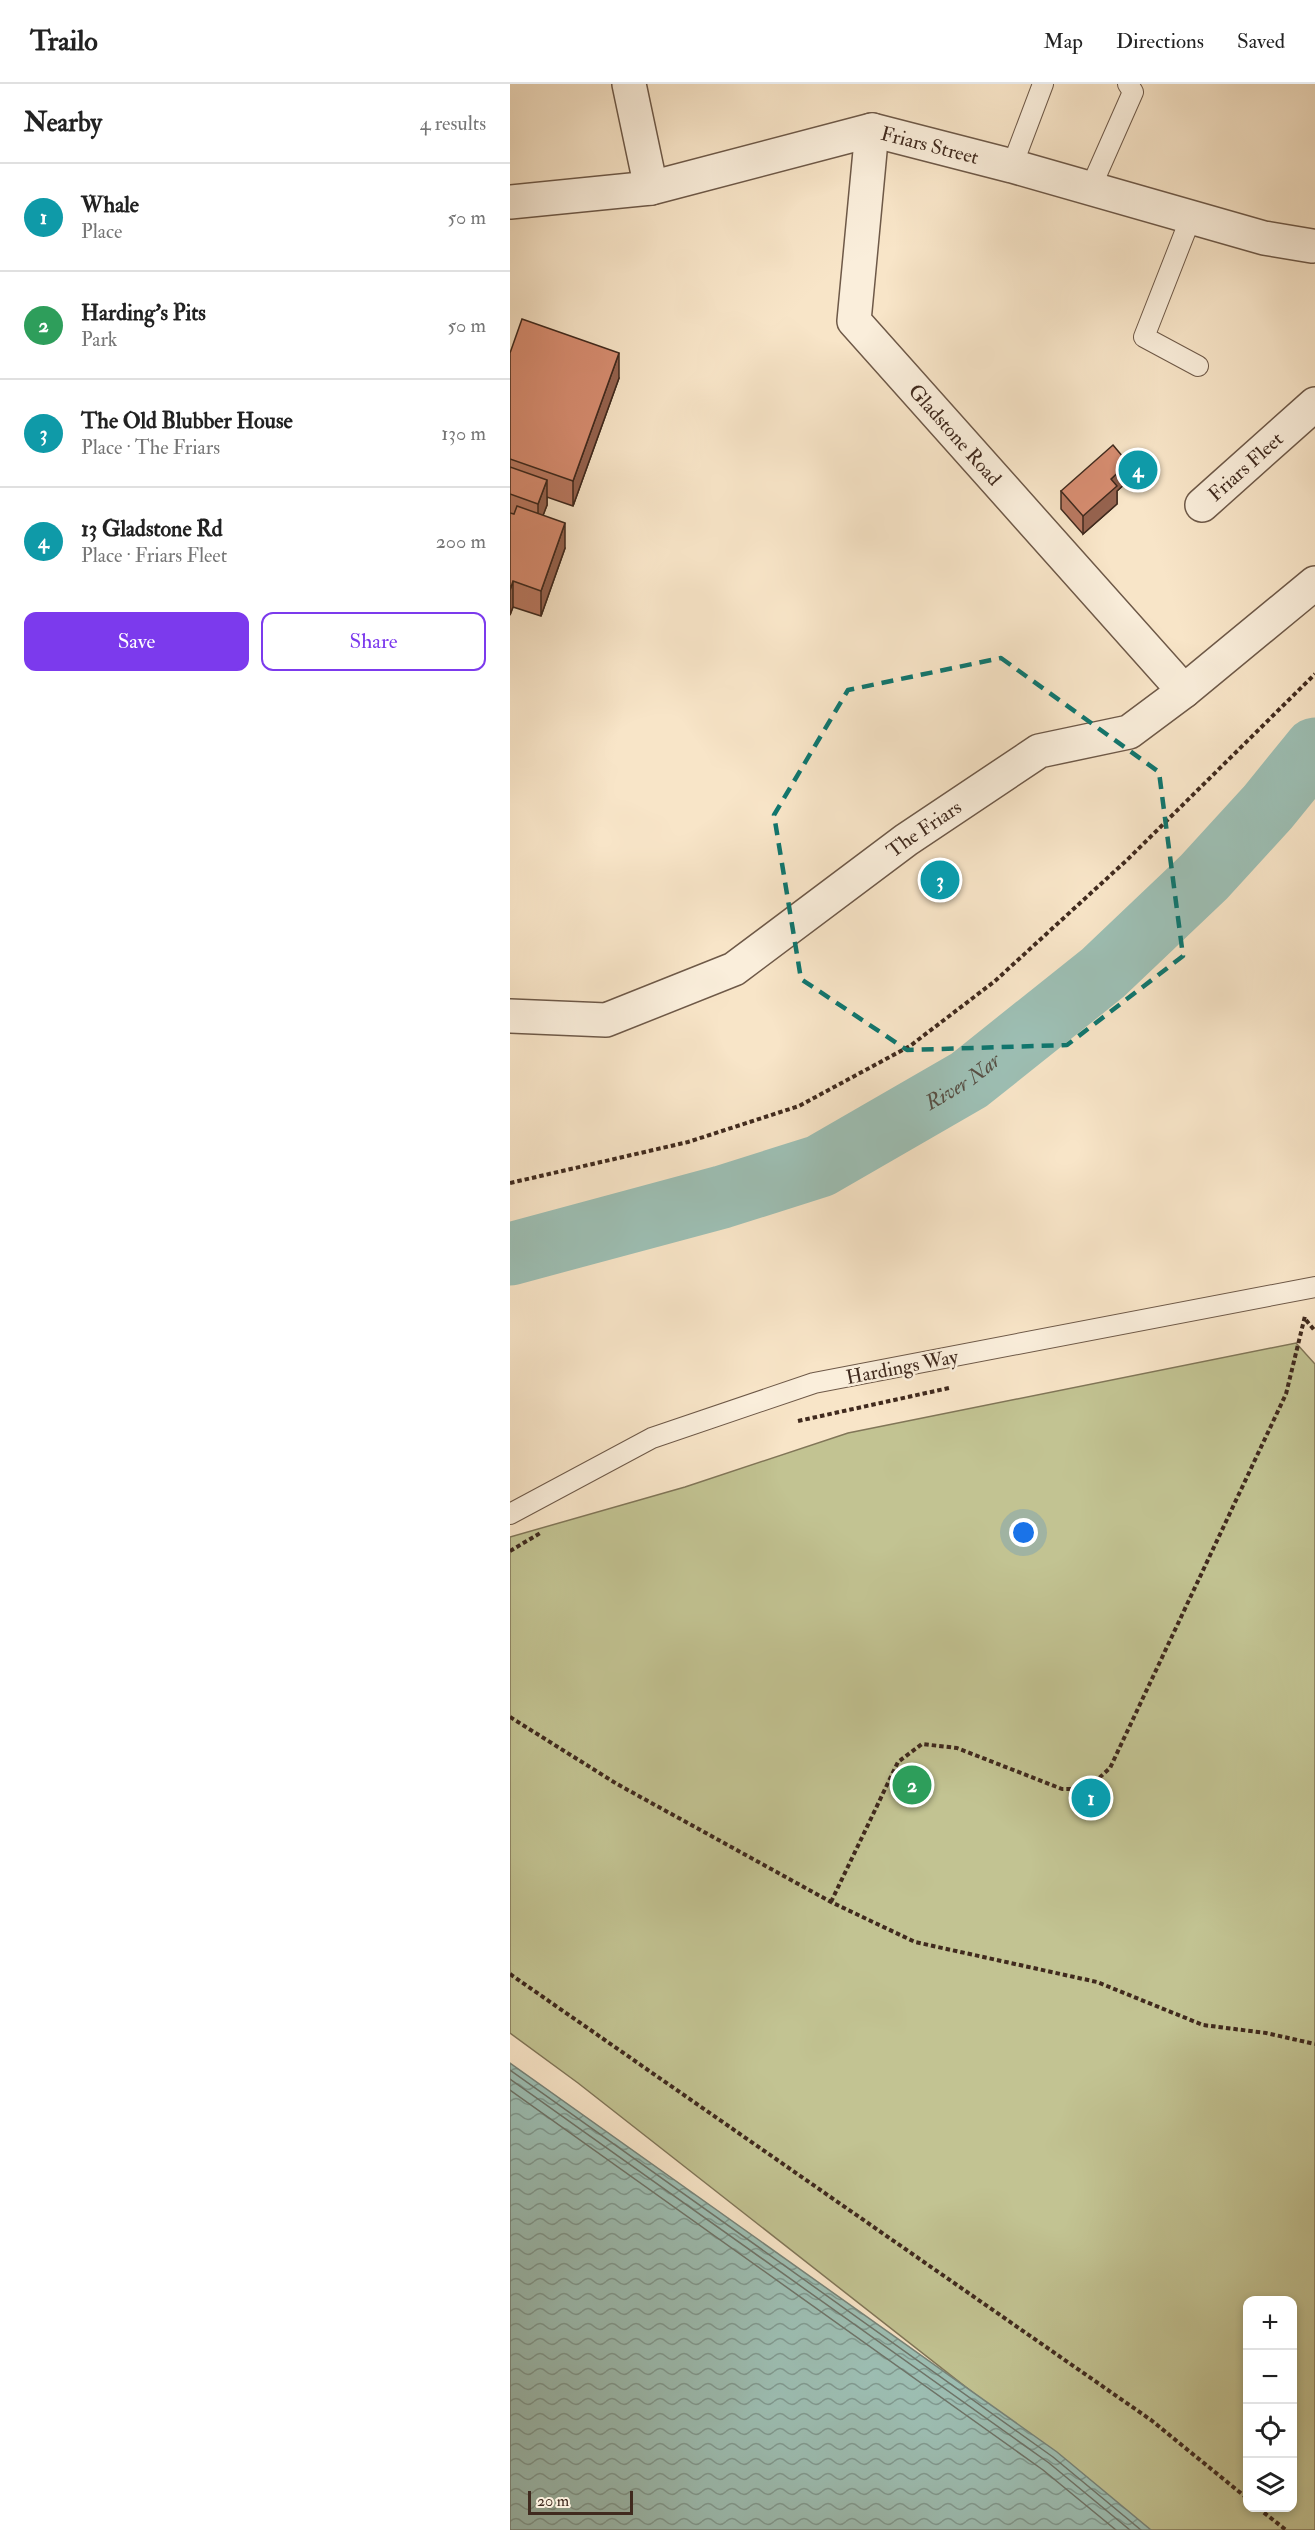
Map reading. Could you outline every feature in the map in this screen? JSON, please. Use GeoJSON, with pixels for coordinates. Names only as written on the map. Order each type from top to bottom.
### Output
{"type":"FeatureCollection","features":[{"type":"Feature","properties":{"kind":"street"},"geometry":{"type":"LineString","coordinates":[[629,84],[651,188]]}},
{"type":"Feature","properties":{"kind":"street","name":"Friars Street"},"geometry":{"type":"LineString","coordinates":[[510,202],[651,188],[872,130],[1012,166],[1264,238],[1314,246]]}},
{"type":"Feature","properties":{"kind":"street","name":"Gladstone Road"},"geometry":{"type":"LineString","coordinates":[[872,130],[854,321],[1184,691]]}},
{"type":"Feature","properties":{"kind":"street","name":"Friars Fleet"},"geometry":{"type":"LineString","coordinates":[[1202,505],[1315,404]]}},
{"type":"Feature","properties":{"kind":"street","name":"The Friars"},"geometry":{"type":"LineString","coordinates":[[510,1016],[606,1020],[734,969],[906,840],[1039,751],[1129,732],[1184,691],[1315,583]]}},
{"type":"Feature","properties":{"kind":"lane"},"geometry":{"type":"LineString","coordinates":[[1012,166],[1043,84]]}},
{"type":"Feature","properties":{"kind":"lane"},"geometry":{"type":"LineString","coordinates":[[1091,188],[1133,92],[1128,84]]}},
{"type":"Feature","properties":{"kind":"lane"},"geometry":{"type":"LineString","coordinates":[[1191,217],[1144,338],[1198,366]]}},
{"type":"Feature","properties":{"kind":"lane","name":"Hardings Way"},"geometry":{"type":"LineString","coordinates":[[510,1514],[652,1438],[814,1383],[1315,1287]]}},
{"type":"Feature","properties":{"kind":"path"},"geometry":{"type":"LineString","coordinates":[[510,1183],[688,1142],[799,1106],[910,1046],[1004,973],[1127,860],[1315,674]]}},
{"type":"Feature","properties":{"kind":"path"},"geometry":{"type":"LineString","coordinates":[[1294,1322],[1315,1318]]}},
{"type":"Feature","properties":{"kind":"path"},"geometry":{"type":"LineString","coordinates":[[1305,1320],[1315,1331]]}},
{"type":"Feature","properties":{"kind":"path"},"geometry":{"type":"LineString","coordinates":[[831,1902],[898,1762],[922,1744],[957,1748],[1062,1789],[1088,1790],[1110,1768],[1286,1394],[1305,1320]]}},
{"type":"Feature","properties":{"kind":"path"},"geometry":{"type":"LineString","coordinates":[[792,1422],[951,1388]]}},
{"type":"Feature","properties":{"kind":"path"},"geometry":{"type":"LineString","coordinates":[[510,1551],[547,1529]]}},
{"type":"Feature","properties":{"kind":"path"},"geometry":{"type":"LineString","coordinates":[[510,1717],[617,1785],[831,1902],[915,1942],[1097,1982],[1203,2025],[1266,2033],[1315,2044]]}},
{"type":"Feature","properties":{"kind":"path"},"geometry":{"type":"LineString","coordinates":[[510,1974],[1150,2420],[1243,2495]]}},
{"type":"Feature","properties":{"kind":"path"},"geometry":{"type":"LineString","coordinates":[[1263,2512],[1286,2530]]}},
{"type":"Feature","properties":{"kind":"highlighted area"},"geometry":{"type":"Polygon","coordinates":[[[1001,658],[1159,772],[1183,956],[1067,1045],[907,1050],[801,979],[774,815],[848,690],[1001,658]]]}},
{"type":"Feature","properties":{"kind":"green space"},"geometry":{"type":"Polygon","coordinates":[[[1296,1343],[1315,1364],[1315,2530],[1148,2530],[578,2083],[510,2033],[510,1537],[685,1487],[848,1433],[1296,1343]]]}},
{"type":"Feature","properties":{"kind":"water"},"geometry":{"type":"Polygon","coordinates":[[[510,2063],[1057,2452],[1151,2530],[510,2530],[510,2063]]]}},
{"type":"Feature","properties":{"kind":"building"},"geometry":{"type":"Polygon","coordinates":[[[522,319],[619,353],[573,481],[510,459],[510,353],[522,319]]]}},
{"type":"Feature","properties":{"kind":"building"},"geometry":{"type":"Polygon","coordinates":[[[1113,445],[1128,463],[1111,479],[1117,486],[1083,516],[1061,491],[1113,445]]]}},
{"type":"Feature","properties":{"kind":"building"},"geometry":{"type":"Polygon","coordinates":[[[510,467],[547,480],[538,504],[510,494],[510,467]]]}},
{"type":"Feature","properties":{"kind":"building"},"geometry":{"type":"Polygon","coordinates":[[[517,506],[565,523],[541,591],[513,581],[510,590],[510,513],[514,514],[517,506]]]}},
{"type":"Feature","properties":{"kind":"waterway","name":"River Nar"},"geometry":{"type":"LineString","coordinates":[[510,1254],[722,1197],[820,1166],[969,1080],[1103,973],[1204,877],[1268,807],[1315,749]]}},
{"type":"Feature","properties":{"kind":"place","name":"13 Gladstone Rd"},"geometry":{"type":"Point","coordinates":[1138,470]}},
{"type":"Feature","properties":{"kind":"place","name":"The Old Blubber House"},"geometry":{"type":"Point","coordinates":[940,880]}},
{"type":"Feature","properties":{"kind":"place","name":"Harding's Pits"},"geometry":{"type":"Point","coordinates":[912,1785]}},
{"type":"Feature","properties":{"kind":"place","name":"Whale"},"geometry":{"type":"Point","coordinates":[1091,1798]}}]}
